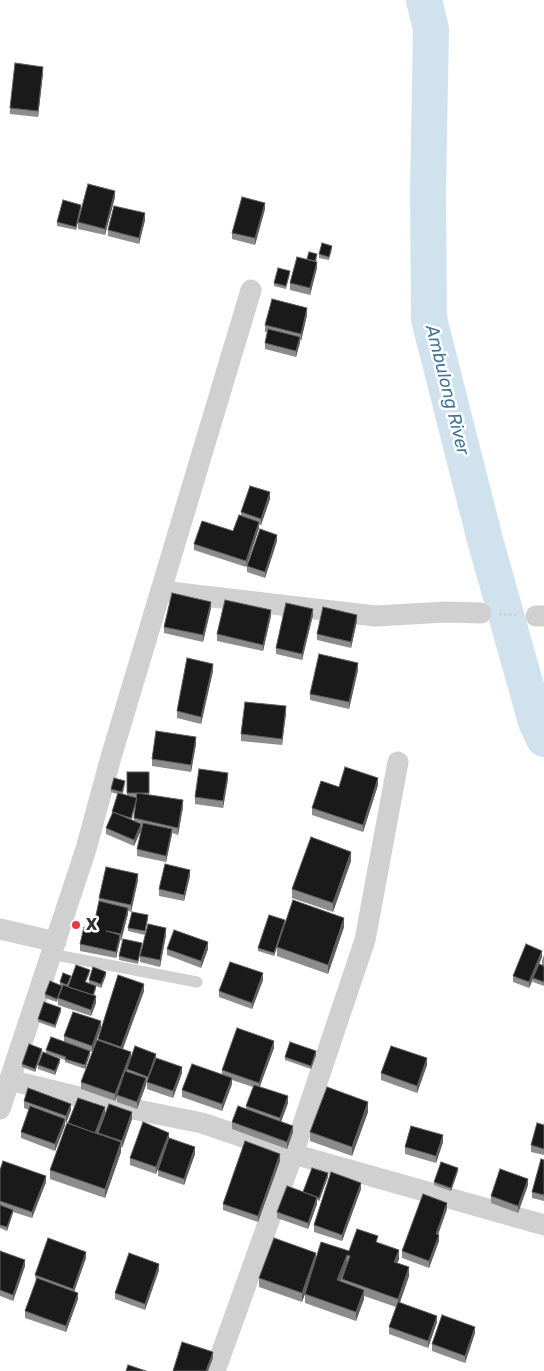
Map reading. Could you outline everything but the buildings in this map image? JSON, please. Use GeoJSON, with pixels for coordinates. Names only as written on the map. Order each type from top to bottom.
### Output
{"type":"FeatureCollection","features":[{"type":"Feature","properties":{"kind":"street"},"geometry":{"type":"LineString","coordinates":[[0,1109],[86,849],[251,290]]}},
{"type":"Feature","properties":{"kind":"street"},"geometry":{"type":"LineString","coordinates":[[161,591],[375,616],[446,612],[481,613]]}},
{"type":"Feature","properties":{"kind":"street"},"geometry":{"type":"LineString","coordinates":[[215,1371],[293,1154],[365,940],[398,762]]}},
{"type":"Feature","properties":{"kind":"street"},"geometry":{"type":"LineString","coordinates":[[0,929],[54,948]]}},
{"type":"Feature","properties":{"kind":"street"},"geometry":{"type":"LineString","coordinates":[[9,1080],[108,1104],[202,1123],[293,1154],[544,1225]]}},
{"type":"Feature","properties":{"kind":"lane"},"geometry":{"type":"LineString","coordinates":[[54,948],[197,982]]}},
{"type":"Feature","properties":{"kind":"path"},"geometry":{"type":"LineString","coordinates":[[481,613],[540,616]]}},
{"type":"Feature","properties":{"kind":"waterway","name":"Ambulong River"},"geometry":{"type":"LineString","coordinates":[[424,0],[431,29],[428,191],[429,319],[484,536],[536,722],[544,739]]}},
{"type":"Feature","properties":{"kind":"place","name":"X"},"geometry":{"type":"Point","coordinates":[76,925]}}]}
